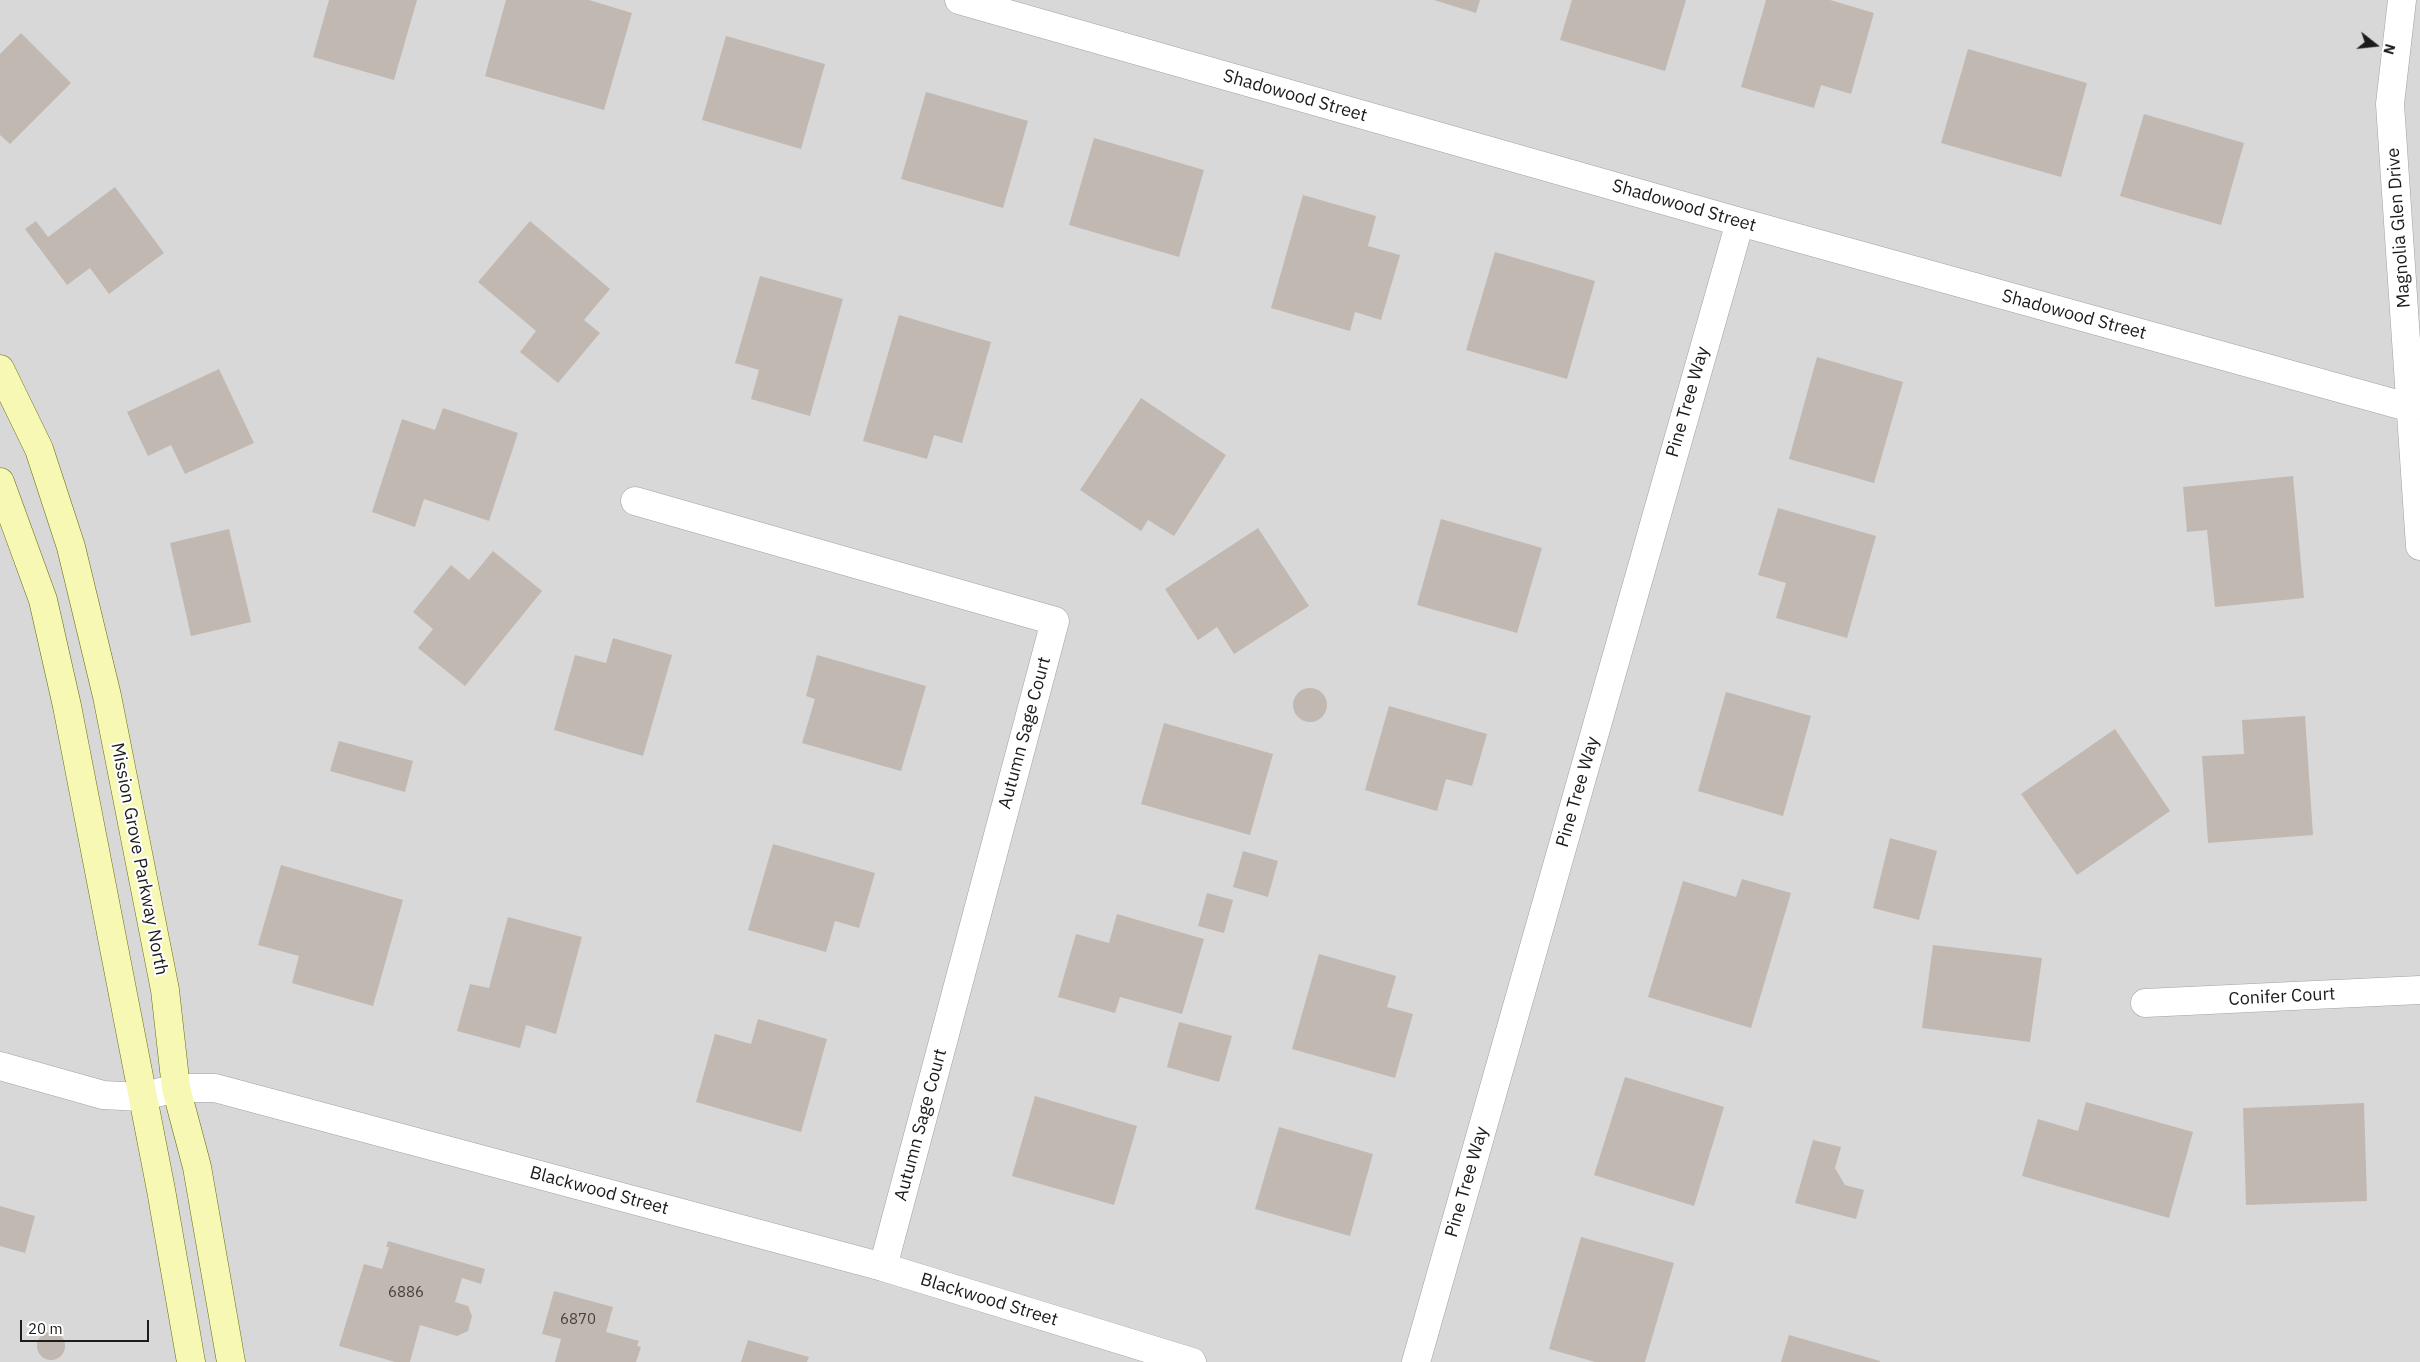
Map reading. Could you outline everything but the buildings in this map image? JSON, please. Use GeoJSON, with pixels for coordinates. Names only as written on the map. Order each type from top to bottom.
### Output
{"type":"FeatureCollection","features":[{"type":"Feature","properties":{"kind":"street","name":"Shadowood Street"},"geometry":{"type":"LineString","coordinates":[[959,0],[1740,222],[2411,408]]}},
{"type":"Feature","properties":{"kind":"street","name":"Magnolia Glen Drive"},"geometry":{"type":"LineString","coordinates":[[2402,0],[2390,104],[2420,546]]}},
{"type":"Feature","properties":{"kind":"street","name":"Pine Tree Way"},"geometry":{"type":"LineString","coordinates":[[1416,1362],[1740,222]]}},
{"type":"Feature","properties":{"kind":"street","name":"Mission Grove Parkway North"},"geometry":{"type":"LineString","coordinates":[[0,369],[39,448],[71,546],[108,696],[163,980],[176,1088],[197,1167],[231,1362]]}},
{"type":"Feature","properties":{"kind":"street"},"geometry":{"type":"LineString","coordinates":[[0,482],[43,600],[67,706],[191,1362]]}},
{"type":"Feature","properties":{"kind":"street","name":"Autumn Sage Court"},"geometry":{"type":"LineString","coordinates":[[635,501],[1055,621],[883,1268]]}},
{"type":"Feature","properties":{"kind":"street","name":"Conifer Court"},"geometry":{"type":"LineString","coordinates":[[2145,1004],[2420,990]]}},
{"type":"Feature","properties":{"kind":"street","name":"Blackwood Street"},"geometry":{"type":"LineString","coordinates":[[0,1066],[104,1095],[141,1097],[176,1088],[215,1088],[883,1268],[1192,1362]]}},
{"type":"Feature","properties":{"kind":"shaded area"},"geometry":{"type":"Polygon","coordinates":[[[0,0],[2420,0],[2420,1362],[0,1362],[0,0]]]}}]}
